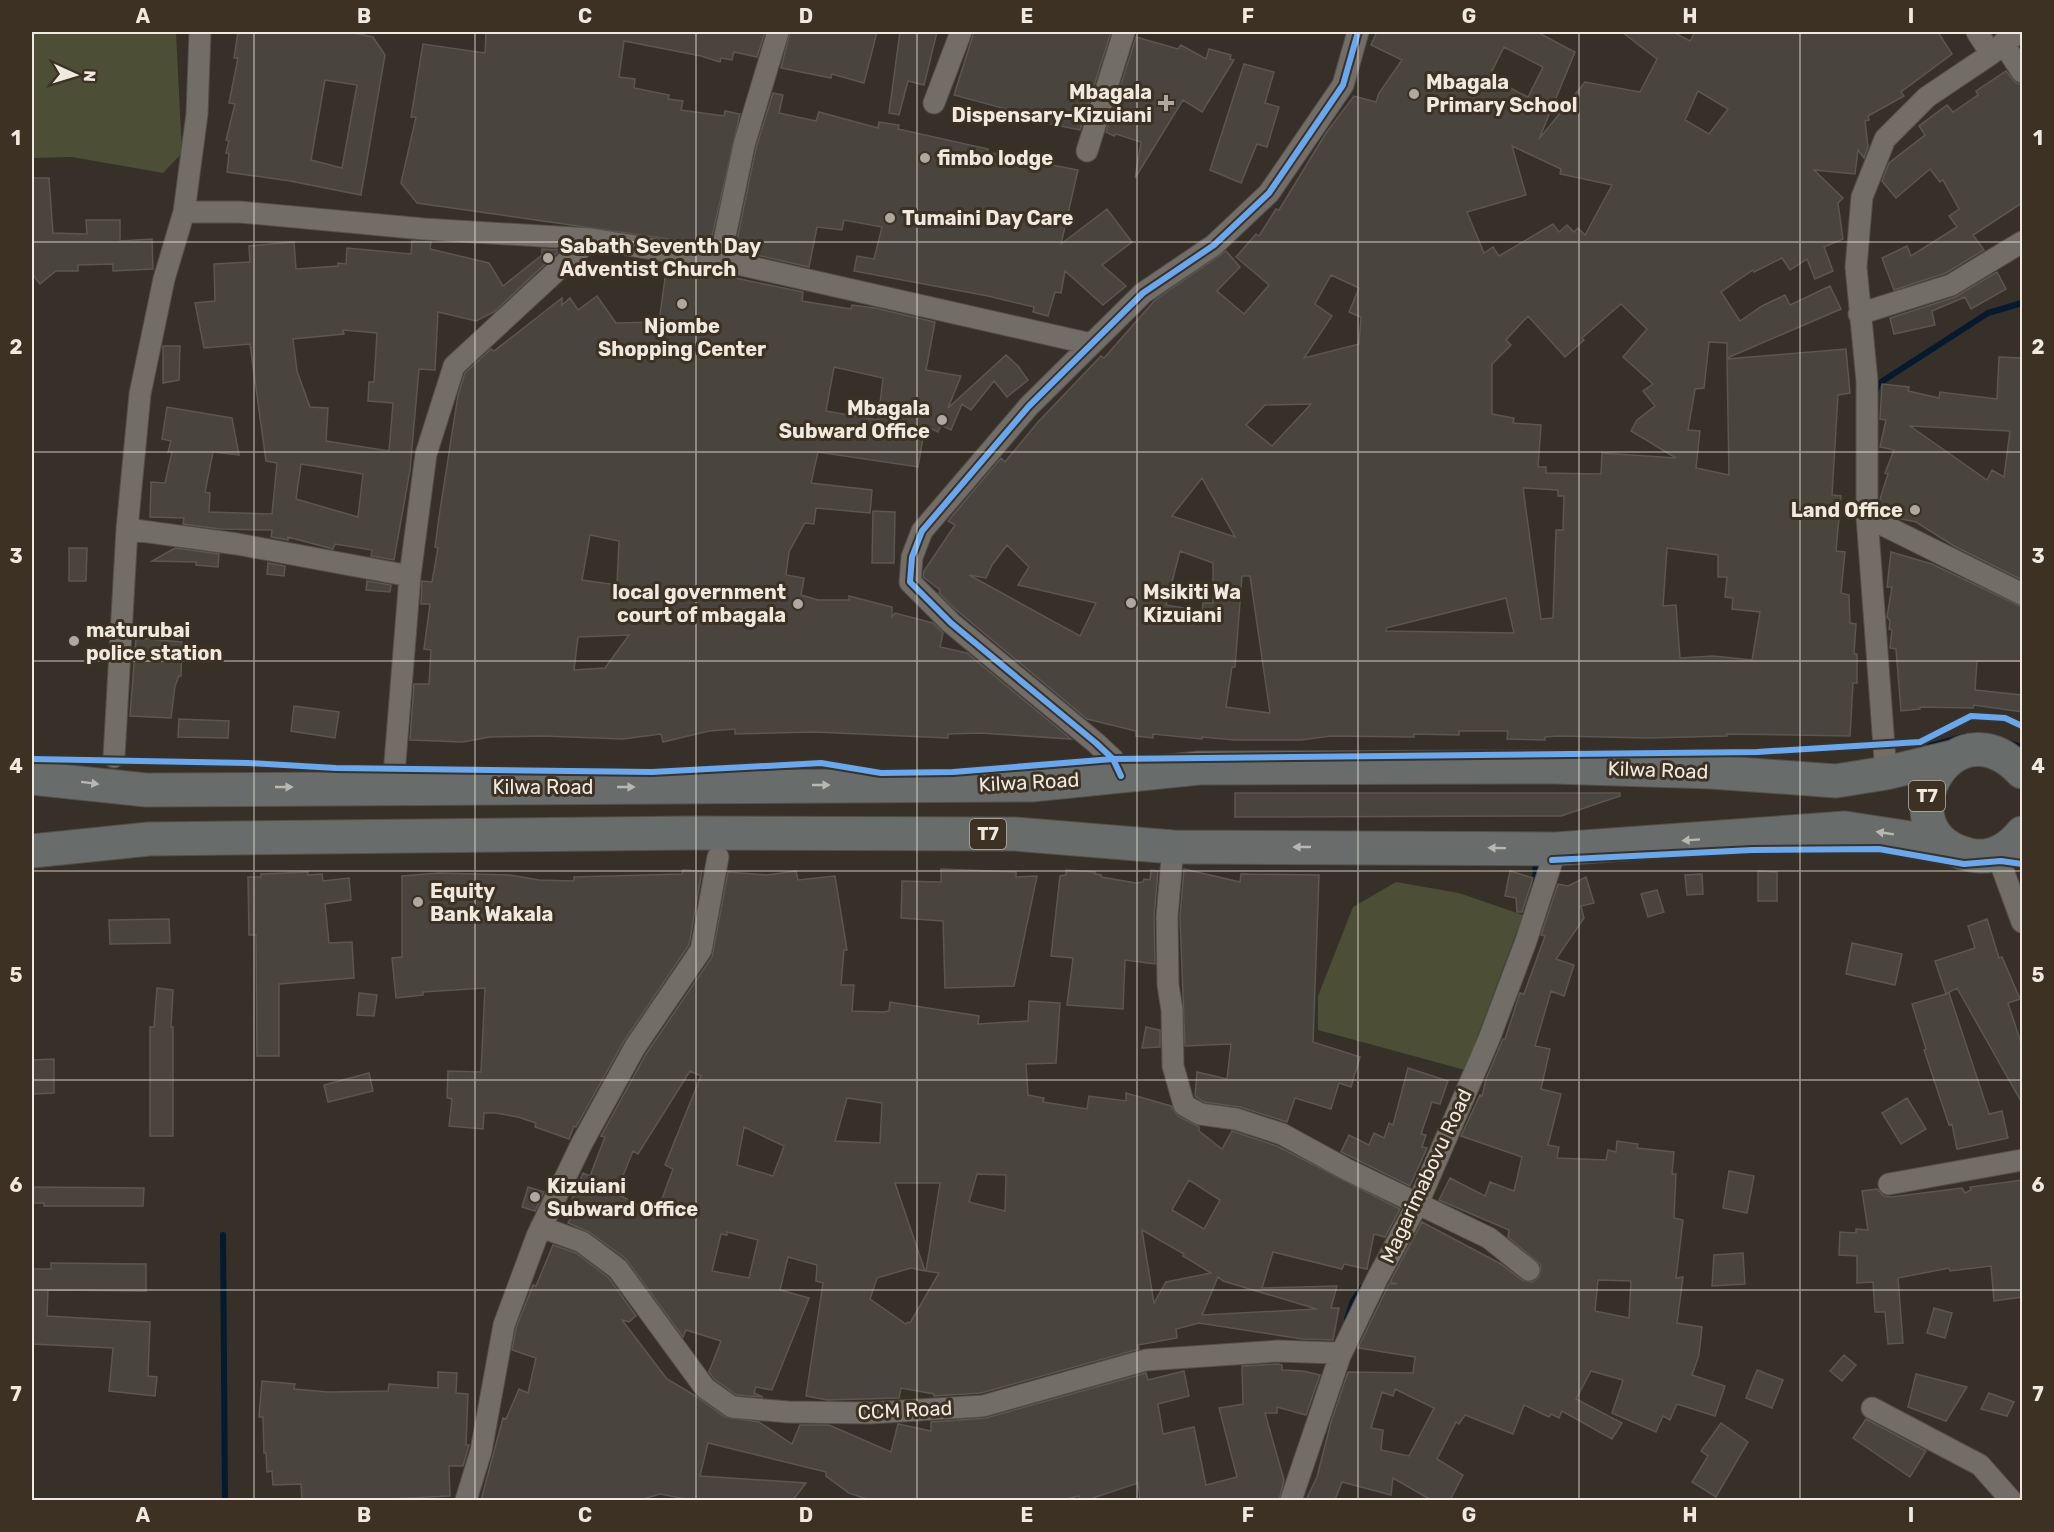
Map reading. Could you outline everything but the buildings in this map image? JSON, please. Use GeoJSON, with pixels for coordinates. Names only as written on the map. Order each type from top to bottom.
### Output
{"type":"FeatureCollection","features":[{"type":"Feature","properties":{"kind":"highway","name":"T7"},"geometry":{"type":"LineString","coordinates":[[2014,844],[1978,857],[1959,853],[1943,843],[1933,830],[1927,814],[1926,798],[1930,782],[1939,768],[1952,757],[1970,750],[1989,750],[2017,764]]}},
{"type":"Feature","properties":{"kind":"highway","name":"Kilwa Road"},"geometry":{"type":"LineString","coordinates":[[32,778],[146,790],[1032,785],[1199,768],[1554,767],[1711,772],[1836,781],[1886,773],[1911,765],[1952,757]]}},
{"type":"Feature","properties":{"kind":"highway","name":"T7"},"geometry":{"type":"LineString","coordinates":[[32,852],[149,838],[679,833],[1015,834],[1173,847],[1556,849],[1845,828],[1943,843]]}},
{"type":"Feature","properties":{"kind":"street"},"geometry":{"type":"LineString","coordinates":[[114,757],[127,529],[140,394],[164,279],[184,212],[197,114],[200,32]]}},
{"type":"Feature","properties":{"kind":"street"},"geometry":{"type":"LineString","coordinates":[[720,260],[744,145],[778,32]]}},
{"type":"Feature","properties":{"kind":"street"},"geometry":{"type":"LineString","coordinates":[[934,103],[961,32]]}},
{"type":"Feature","properties":{"kind":"street"},"geometry":{"type":"LineString","coordinates":[[1087,151],[1124,32]]}},
{"type":"Feature","properties":{"kind":"street"},"geometry":{"type":"LineString","coordinates":[[1121,776],[1113,759],[1096,743],[951,622],[910,582],[909,573],[922,531],[1029,406],[1091,344],[1148,289],[1214,245],[1269,193],[1343,85],[1358,32]]}},
{"type":"Feature","properties":{"kind":"street"},"geometry":{"type":"LineString","coordinates":[[1977,32],[2004,43],[2022,72]]}},
{"type":"Feature","properties":{"kind":"street"},"geometry":{"type":"LineString","coordinates":[[1886,773],[1867,517],[1867,381],[1856,267],[1862,196],[1885,139],[1927,97],[2004,43]]}},
{"type":"Feature","properties":{"kind":"street"},"geometry":{"type":"LineString","coordinates":[[184,212],[240,212],[424,229],[591,239],[720,260],[1091,344]]}},
{"type":"Feature","properties":{"kind":"street"},"geometry":{"type":"LineString","coordinates":[[393,787],[410,576],[426,454],[454,366],[591,239]]}},
{"type":"Feature","properties":{"kind":"street"},"geometry":{"type":"LineString","coordinates":[[1859,314],[1950,285],[2022,242]]}},
{"type":"Feature","properties":{"kind":"street"},"geometry":{"type":"LineString","coordinates":[[1867,517],[2022,594]]}},
{"type":"Feature","properties":{"kind":"street"},"geometry":{"type":"LineString","coordinates":[[127,529],[237,544],[410,576]]}},
{"type":"Feature","properties":{"kind":"street"},"geometry":{"type":"LineString","coordinates":[[2014,844],[2022,922]]}},
{"type":"Feature","properties":{"kind":"street"},"geometry":{"type":"LineString","coordinates":[[1173,847],[1167,917],[1168,985],[1172,1010],[1173,1066],[1184,1105],[1200,1114],[1236,1119],[1282,1134],[1346,1169],[1489,1238],[1529,1270]]}},
{"type":"Feature","properties":{"kind":"street","name":"Magarimabovu Road"},"geometry":{"type":"LineString","coordinates":[[1291,1500],[1340,1356],[1377,1279],[1418,1203],[1489,1039],[1526,941],[1556,849]]}},
{"type":"Feature","properties":{"kind":"street"},"geometry":{"type":"LineString","coordinates":[[466,1500],[481,1451],[504,1325],[541,1227],[582,1143],[635,1047],[701,950],[718,857]]}},
{"type":"Feature","properties":{"kind":"street"},"geometry":{"type":"LineString","coordinates":[[1889,1184],[2022,1160]]}},
{"type":"Feature","properties":{"kind":"street","name":"CCM Road"},"geometry":{"type":"LineString","coordinates":[[541,1227],[582,1242],[618,1269],[705,1388],[732,1407],[788,1412],[870,1413],[983,1406],[1146,1360],[1278,1351],[1335,1353],[1340,1356]]}},
{"type":"Feature","properties":{"kind":"street"},"geometry":{"type":"LineString","coordinates":[[1872,1408],[1980,1464],[2011,1500]]}},
{"type":"Feature","properties":{"kind":"green space"},"geometry":{"type":"Polygon","coordinates":[[[32,32],[176,32],[182,153],[163,173],[72,157],[32,158],[32,32]]]}},
{"type":"Feature","properties":{"kind":"green space"},"geometry":{"type":"Polygon","coordinates":[[[1396,882],[1459,893],[1523,915],[1465,1070],[1318,1030],[1318,996],[1353,907],[1396,882]]]}},
{"type":"Feature","properties":{"kind":"waterway"},"geometry":{"type":"LineString","coordinates":[[1875,393],[1878,384],[1988,313],[2022,303]]}},
{"type":"Feature","properties":{"kind":"waterway"},"geometry":{"type":"LineString","coordinates":[[1930,746],[1966,736]]}},
{"type":"Feature","properties":{"kind":"waterway"},"geometry":{"type":"LineString","coordinates":[[2003,741],[2022,747]]}},
{"type":"Feature","properties":{"kind":"waterway"},"geometry":{"type":"LineString","coordinates":[[1535,860],[1536,883]]}},
{"type":"Feature","properties":{"kind":"waterway"},"geometry":{"type":"LineString","coordinates":[[223,1235],[225,1500]]}},
{"type":"Feature","properties":{"kind":"waterway"},"geometry":{"type":"LineString","coordinates":[[1347,1319],[1353,1301],[1362,1288]]}},
{"type":"Feature","properties":{"kind":"cycle path"},"geometry":{"type":"LineString","coordinates":[[1121,776],[1113,759],[1096,743],[951,623],[910,582],[912,557],[922,531],[1029,406],[1143,293],[1214,245],[1269,193],[1343,85],[1358,32]]}},
{"type":"Feature","properties":{"kind":"cycle path"},"geometry":{"type":"LineString","coordinates":[[32,759],[248,763],[336,768],[652,772],[821,763],[881,773],[953,772],[1113,759],[1757,752],[1920,742],[1971,716],[2005,718],[2022,726]]}},
{"type":"Feature","properties":{"kind":"cycle path"},"geometry":{"type":"LineString","coordinates":[[1552,860],[1752,850],[1879,849],[1964,864],[2001,861],[2022,864]]}},
{"type":"Feature","properties":{"kind":"place","name":"Mbagala Primary School"},"geometry":{"type":"Point","coordinates":[1414,94]}},
{"type":"Feature","properties":{"kind":"place","name":"Mbagala Dispensary-Kizuiani"},"geometry":{"type":"Point","coordinates":[1166,103]}},
{"type":"Feature","properties":{"kind":"place","name":"fimbo lodge"},"geometry":{"type":"Point","coordinates":[925,158]}},
{"type":"Feature","properties":{"kind":"place","name":"Tumaini Day Care"},"geometry":{"type":"Point","coordinates":[890,218]}},
{"type":"Feature","properties":{"kind":"place","name":"Sabath Seventh Day Adventist Church"},"geometry":{"type":"Point","coordinates":[548,258]}},
{"type":"Feature","properties":{"kind":"place","name":"Njombe Shopping Center"},"geometry":{"type":"Point","coordinates":[682,304]}},
{"type":"Feature","properties":{"kind":"place","name":"Mbagala Subward Office"},"geometry":{"type":"Point","coordinates":[942,420]}},
{"type":"Feature","properties":{"kind":"place","name":"Land Office"},"geometry":{"type":"Point","coordinates":[1915,510]}},
{"type":"Feature","properties":{"kind":"place","name":"Msikiti Wa Kizuiani"},"geometry":{"type":"Point","coordinates":[1131,603]}},
{"type":"Feature","properties":{"kind":"place","name":"local government court of mbagala"},"geometry":{"type":"Point","coordinates":[798,604]}},
{"type":"Feature","properties":{"kind":"place","name":"maturubai police station"},"geometry":{"type":"Point","coordinates":[74,641]}},
{"type":"Feature","properties":{"kind":"place","name":"Equity Bank Wakala"},"geometry":{"type":"Point","coordinates":[418,902]}},
{"type":"Feature","properties":{"kind":"place","name":"Kizuiani Subward Office"},"geometry":{"type":"Point","coordinates":[535,1197]}}]}
